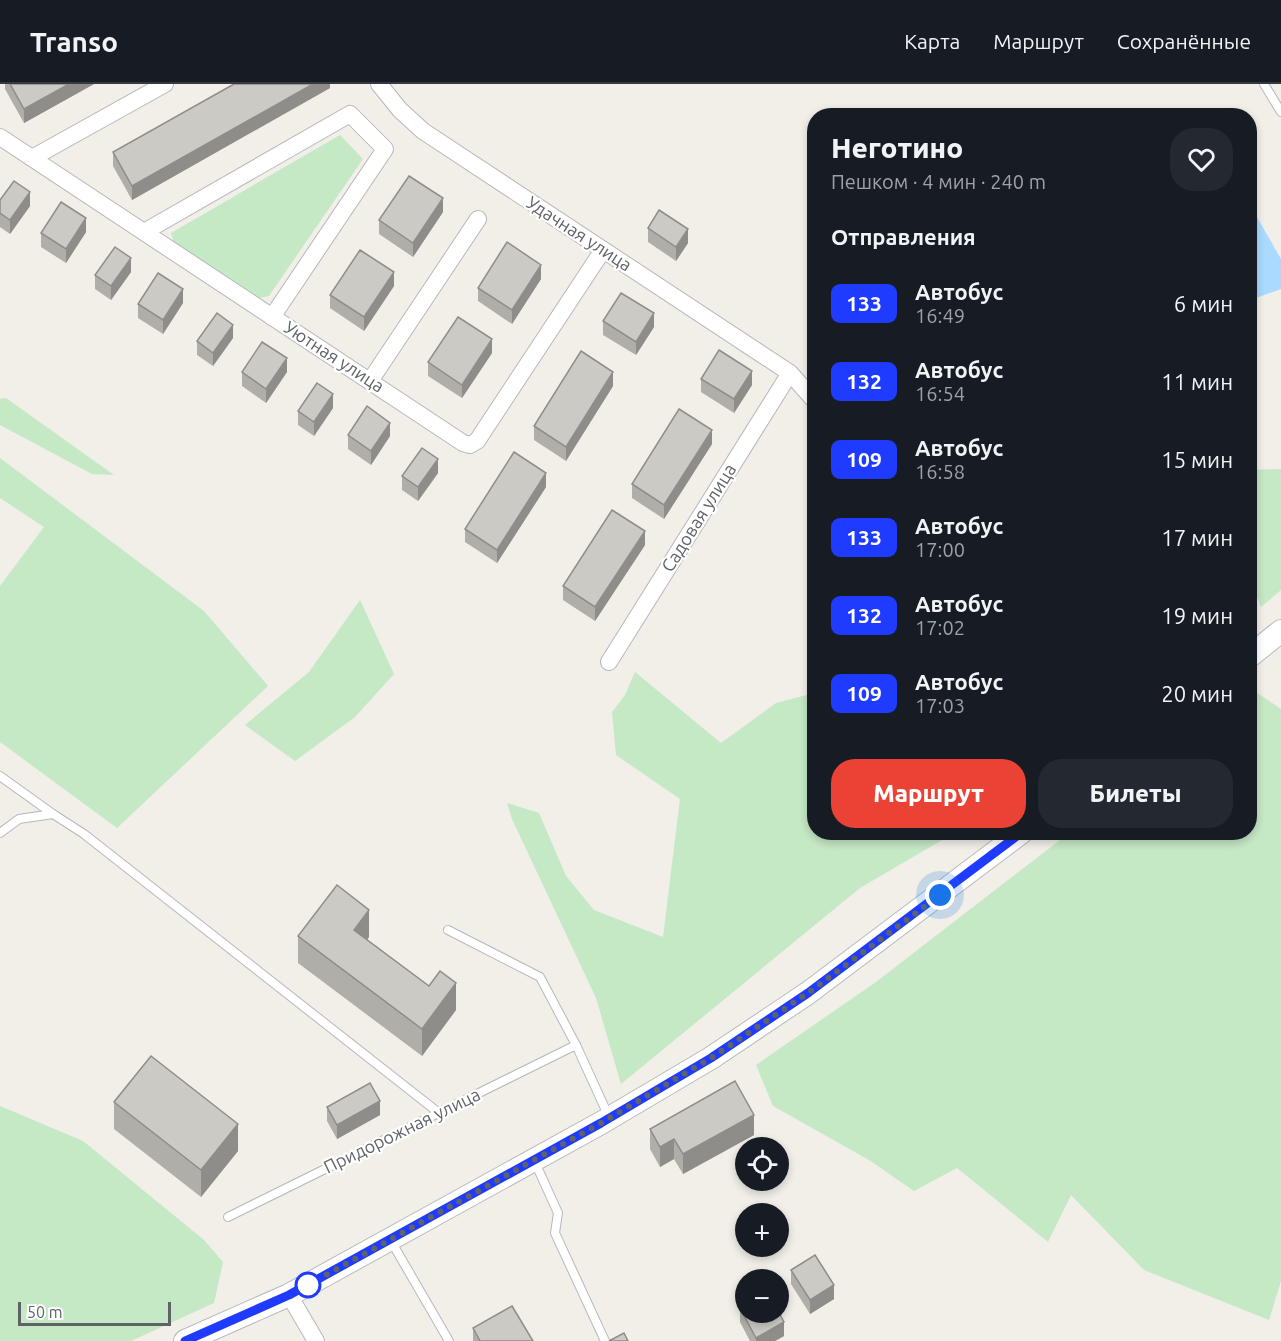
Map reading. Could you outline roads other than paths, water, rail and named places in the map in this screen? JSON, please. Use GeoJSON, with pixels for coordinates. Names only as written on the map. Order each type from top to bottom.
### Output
{"type":"FeatureCollection","features":[{"type":"Feature","properties":{"kind":"main road"},"geometry":{"type":"LineString","coordinates":[[1257,651],[1281,632]]}},
{"type":"Feature","properties":{"kind":"main road"},"geometry":{"type":"LineString","coordinates":[[185,1341],[289,1295],[610,1118],[711,1058],[775,1017],[1011,840]]}},
{"type":"Feature","properties":{"kind":"street"},"geometry":{"type":"LineString","coordinates":[[32,158],[165,84]]}},
{"type":"Feature","properties":{"kind":"street","name":"Удачная улица"},"geometry":{"type":"LineString","coordinates":[[379,84],[400,110],[423,131],[790,373],[807,392]]}},
{"type":"Feature","properties":{"kind":"street"},"geometry":{"type":"LineString","coordinates":[[144,232],[350,114],[385,149],[272,317]]}},
{"type":"Feature","properties":{"kind":"street","name":"Уютная улица"},"geometry":{"type":"LineString","coordinates":[[0,137],[463,443],[470,445],[474,444],[603,250]]}},
{"type":"Feature","properties":{"kind":"street"},"geometry":{"type":"LineString","coordinates":[[370,381],[478,219]]}},
{"type":"Feature","properties":{"kind":"street","name":"Садовая улица"},"geometry":{"type":"LineString","coordinates":[[609,662],[790,373]]}},
{"type":"Feature","properties":{"kind":"street"},"geometry":{"type":"LineString","coordinates":[[289,1295],[316,1341]]}},
{"type":"Feature","properties":{"kind":"lane"},"geometry":{"type":"LineString","coordinates":[[1264,84],[1281,112]]}},
{"type":"Feature","properties":{"kind":"lane"},"geometry":{"type":"LineString","coordinates":[[0,776],[84,834],[439,1113]]}},
{"type":"Feature","properties":{"kind":"lane"},"geometry":{"type":"LineString","coordinates":[[0,833],[19,819],[52,814]]}},
{"type":"Feature","properties":{"kind":"lane"},"geometry":{"type":"LineString","coordinates":[[448,930],[540,977],[576,1045],[610,1118]]}},
{"type":"Feature","properties":{"kind":"lane","name":"Придорожная улица"},"geometry":{"type":"LineString","coordinates":[[228,1217],[576,1045]]}},
{"type":"Feature","properties":{"kind":"lane"},"geometry":{"type":"LineString","coordinates":[[534,1160],[558,1214],[555,1233],[605,1341]]}},
{"type":"Feature","properties":{"kind":"lane"},"geometry":{"type":"LineString","coordinates":[[389,1239],[449,1341]]}},
{"type":"Feature","properties":{"kind":"water"},"geometry":{"type":"Polygon","coordinates":[[[1257,217],[1281,259],[1281,289],[1257,298],[1257,217]]]}}]}
